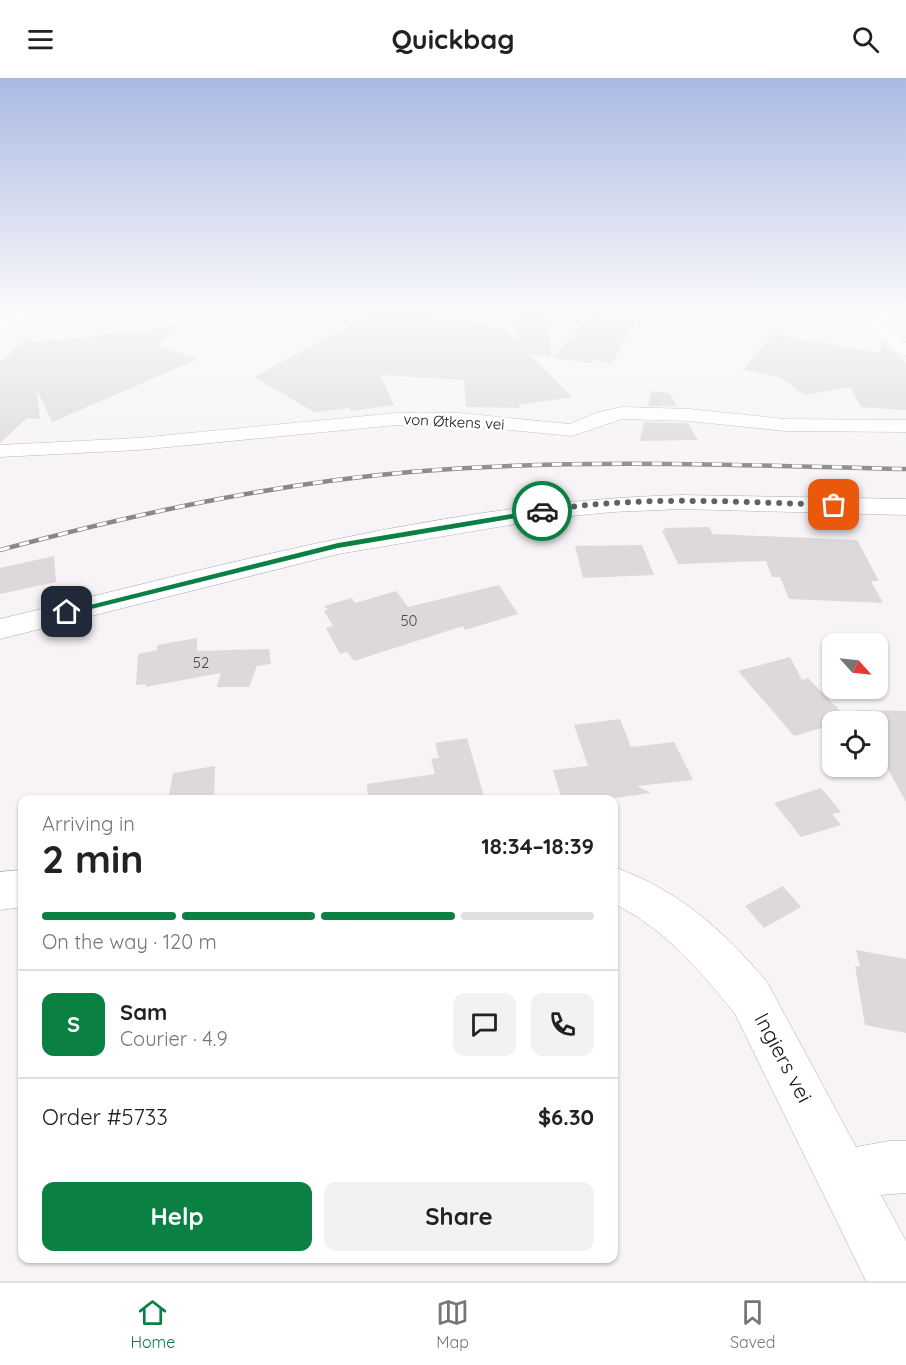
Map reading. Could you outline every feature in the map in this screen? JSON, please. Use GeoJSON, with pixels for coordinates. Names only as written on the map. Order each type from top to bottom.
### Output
{"type":"FeatureCollection","features":[{"type":"Feature","properties":{"kind":"street","name":"von Øtkens vei"},"geometry":{"type":"LineString","coordinates":[[0,451],[138,444],[397,419],[459,419],[572,430],[622,412],[677,414],[785,425],[906,426]]}},
{"type":"Feature","properties":{"kind":"street"},"geometry":{"type":"LineString","coordinates":[[0,629],[338,546],[551,510],[621,503],[682,502],[906,507]]}},
{"type":"Feature","properties":{"kind":"street","name":"Ingiers vei"},"geometry":{"type":"LineString","coordinates":[[618,887],[644,899],[681,923],[719,958],[751,998],[896,1281]]}},
{"type":"Feature","properties":{"kind":"street"},"geometry":{"type":"LineString","coordinates":[[0,891],[18,889]]}},
{"type":"Feature","properties":{"kind":"street"},"geometry":{"type":"LineString","coordinates":[[844,1176],[889,1167],[906,1167]]}},
{"type":"Feature","properties":{"kind":"building"},"geometry":{"type":"Polygon","coordinates":[[[0,366],[181,366],[52,422],[37,390],[40,419],[27,418],[0,443],[0,366]]]}},
{"type":"Feature","properties":{"kind":"building"},"geometry":{"type":"Polygon","coordinates":[[[274,366],[541,366],[572,397],[519,405],[519,408],[466,407],[464,380],[380,375],[394,405],[351,411],[350,408],[314,412],[254,377],[274,366]]]}},
{"type":"Feature","properties":{"kind":"building"},"geometry":{"type":"Polygon","coordinates":[[[746,366],[906,366],[906,410],[861,407],[850,387],[805,395],[779,377],[743,370],[746,366]]]}},
{"type":"Feature","properties":{"kind":"building"},"geometry":{"type":"Polygon","coordinates":[[[651,391],[669,393],[677,406],[648,406],[651,391]]]}},
{"type":"Feature","properties":{"kind":"building"},"geometry":{"type":"Polygon","coordinates":[[[644,422],[688,423],[698,440],[640,441],[644,422]]]}},
{"type":"Feature","properties":{"kind":"building"},"geometry":{"type":"Polygon","coordinates":[[[709,527],[713,534],[857,540],[879,581],[871,581],[883,603],[789,599],[780,577],[772,577],[766,561],[678,564],[662,530],[665,530],[664,528],[709,527]]]}},
{"type":"Feature","properties":{"kind":"building"},"geometry":{"type":"Polygon","coordinates":[[[642,545],[654,575],[583,578],[575,546],[642,545]]]}},
{"type":"Feature","properties":{"kind":"building"},"geometry":{"type":"Polygon","coordinates":[[[54,556],[56,582],[0,594],[0,568],[54,556]]]}},
{"type":"Feature","properties":{"kind":"building"},"geometry":{"type":"Polygon","coordinates":[[[499,585],[518,614],[465,630],[463,626],[354,661],[347,652],[340,654],[326,628],[333,626],[324,611],[328,610],[324,606],[352,598],[355,603],[396,591],[408,607],[499,585]]]}},
{"type":"Feature","properties":{"kind":"building"},"geometry":{"type":"Polygon","coordinates":[[[197,638],[197,651],[269,649],[271,664],[257,666],[249,687],[217,687],[221,673],[145,687],[146,684],[136,685],[138,654],[157,650],[157,645],[197,638]]]}},
{"type":"Feature","properties":{"kind":"building"},"geometry":{"type":"Polygon","coordinates":[[[790,657],[802,680],[808,678],[822,692],[822,699],[828,699],[840,711],[822,711],[822,728],[794,736],[738,671],[790,657]]]}},
{"type":"Feature","properties":{"kind":"building"},"geometry":{"type":"Polygon","coordinates":[[[855,710],[906,711],[906,802],[888,769],[888,711],[855,710]]]}},
{"type":"Feature","properties":{"kind":"building"},"geometry":{"type":"Polygon","coordinates":[[[620,719],[631,747],[674,742],[693,780],[637,786],[651,793],[618,797],[618,795],[560,795],[553,770],[588,766],[574,725],[620,719]]]}},
{"type":"Feature","properties":{"kind":"building"},"geometry":{"type":"Polygon","coordinates":[[[467,738],[484,795],[368,795],[367,784],[435,774],[431,759],[439,758],[435,743],[467,738]]]}},
{"type":"Feature","properties":{"kind":"building"},"geometry":{"type":"Polygon","coordinates":[[[215,766],[214,795],[169,795],[173,773],[215,766]]]}},
{"type":"Feature","properties":{"kind":"building"},"geometry":{"type":"Polygon","coordinates":[[[821,788],[841,812],[832,814],[841,825],[801,837],[774,803],[821,788]]]}},
{"type":"Feature","properties":{"kind":"building"},"geometry":{"type":"Polygon","coordinates":[[[783,886],[801,907],[764,928],[745,906],[783,886]]]}},
{"type":"Feature","properties":{"kind":"building"},"geometry":{"type":"Polygon","coordinates":[[[856,950],[906,959],[906,1033],[865,1025],[855,966],[860,967],[856,950]]]}},
{"type":"Feature","properties":{"kind":"railway"},"geometry":{"type":"LineString","coordinates":[[0,550],[101,524],[255,492],[410,472],[596,464],[720,464],[906,469]]}},
{"type":"Feature","properties":{"kind":"way so far"},"geometry":{"type":"LineString","coordinates":[[542,511],[582,506],[664,502],[834,505]]}},
{"type":"Feature","properties":{"kind":"route"},"geometry":{"type":"LineString","coordinates":[[67,612],[338,546],[542,511]]}}]}
